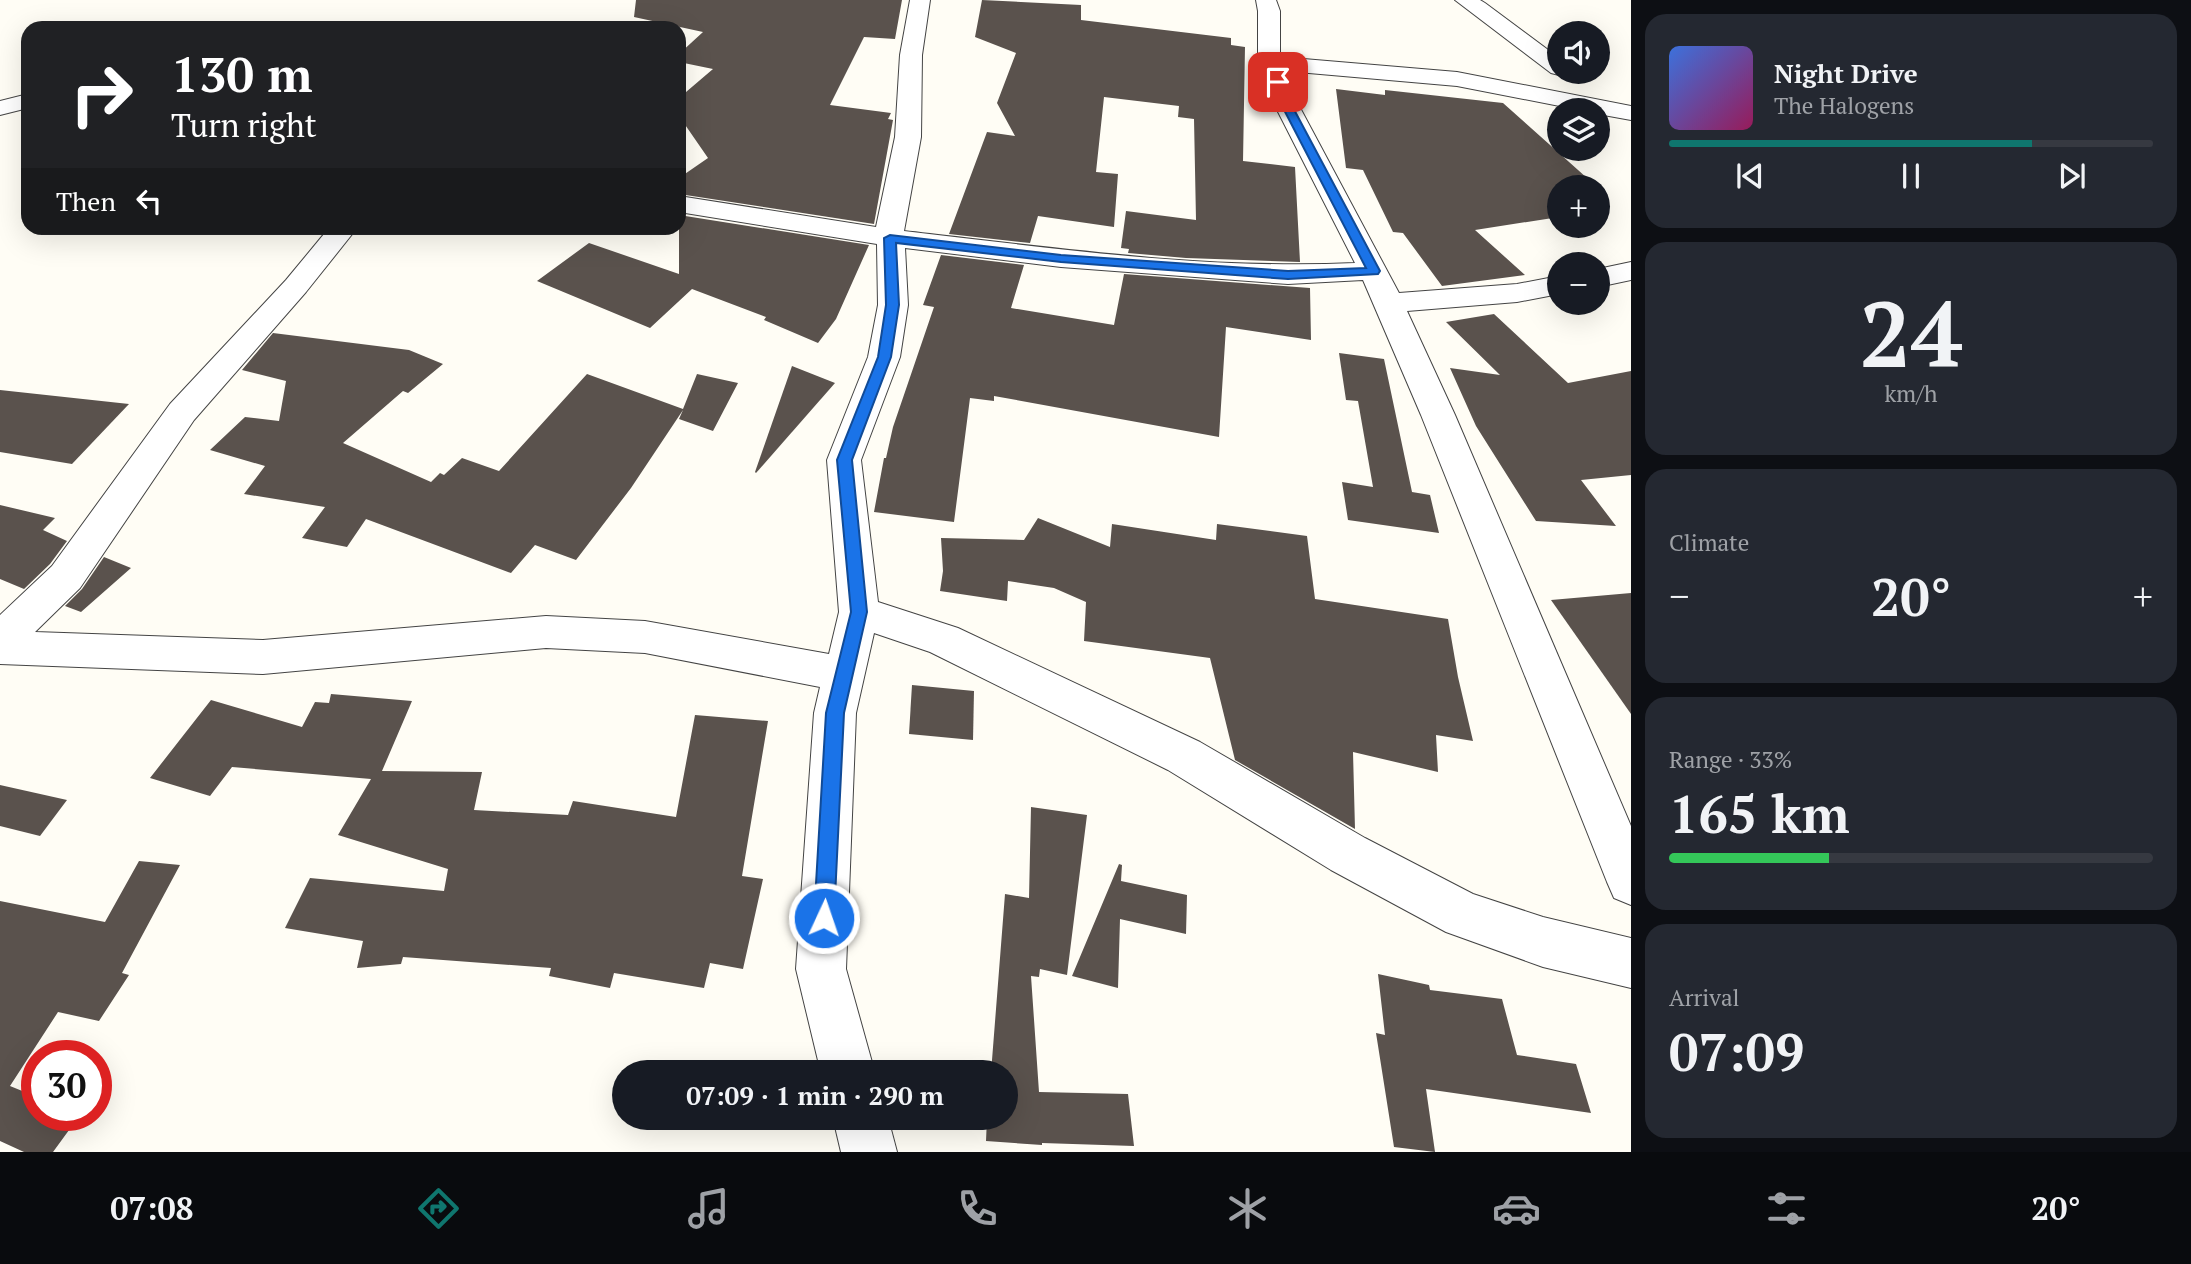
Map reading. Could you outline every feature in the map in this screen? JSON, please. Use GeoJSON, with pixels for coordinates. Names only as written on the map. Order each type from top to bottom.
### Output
{"type":"FeatureCollection","features":[{"type":"Feature","properties":{"kind":"street"},"geometry":{"type":"LineString","coordinates":[[845,1060],[821,969],[835,713],[859,612],[844,460],[884,357],[892,305],[890,224],[908,137],[911,55],[920,0]]}},
{"type":"Feature","properties":{"kind":"street"},"geometry":{"type":"LineString","coordinates":[[1266,0],[1271,63],[1285,102],[1389,303],[1631,882]]}},
{"type":"Feature","properties":{"kind":"street"},"geometry":{"type":"LineString","coordinates":[[1465,0],[1493,16],[1520,40],[1547,58]]}},
{"type":"Feature","properties":{"kind":"street"},"geometry":{"type":"LineString","coordinates":[[1271,63],[1457,79],[1631,113]]}},
{"type":"Feature","properties":{"kind":"street"},"geometry":{"type":"LineString","coordinates":[[1595,84],[1631,99]]}},
{"type":"Feature","properties":{"kind":"street"},"geometry":{"type":"LineString","coordinates":[[0,108],[21,103]]}},
{"type":"Feature","properties":{"kind":"street"},"geometry":{"type":"LineString","coordinates":[[686,205],[890,238],[1061,258],[1288,275],[1374,271]]}},
{"type":"Feature","properties":{"kind":"street"},"geometry":{"type":"LineString","coordinates":[[0,640],[66,577],[181,412],[304,278],[338,235]]}},
{"type":"Feature","properties":{"kind":"street"},"geometry":{"type":"LineString","coordinates":[[1610,275],[1631,271]]}},
{"type":"Feature","properties":{"kind":"street"},"geometry":{"type":"LineString","coordinates":[[1389,303],[1517,293],[1547,287]]}},
{"type":"Feature","properties":{"kind":"street"},"geometry":{"type":"LineString","coordinates":[[859,612],[944,640],[1184,756],[1348,854],[1463,915],[1543,942],[1631,963]]}},
{"type":"Feature","properties":{"kind":"street"},"geometry":{"type":"LineString","coordinates":[[0,647],[263,657],[546,632],[645,637],[845,674]]}},
{"type":"Feature","properties":{"kind":"street"},"geometry":{"type":"LineString","coordinates":[[863,1130],[869,1152]]}},
{"type":"Feature","properties":{"kind":"building"},"geometry":{"type":"Polygon","coordinates":[[[636,0],[902,0],[895,39],[864,37],[830,105],[891,113],[888,119],[893,120],[874,224],[686,195],[686,173],[708,158],[686,126],[686,92],[713,69],[686,63],[686,48],[703,32],[686,28],[686,21],[652,21],[634,17],[636,0]]]}},
{"type":"Feature","properties":{"kind":"building"},"geometry":{"type":"Polygon","coordinates":[[[982,0],[1081,5],[1081,20],[1231,38],[1231,45],[1245,47],[1243,161],[1295,167],[1300,262],[1186,258],[1128,253],[1129,249],[1121,248],[1126,211],[1196,220],[1194,119],[1178,117],[1179,106],[1104,97],[1096,172],[1118,174],[1114,227],[1038,216],[1030,243],[949,234],[987,132],[1015,136],[997,103],[1016,53],[975,37],[982,0]]]}},
{"type":"Feature","properties":{"kind":"building"},"geometry":{"type":"Polygon","coordinates":[[[1336,89],[1385,95],[1385,90],[1503,103],[1547,142],[1547,161],[1568,161],[1584,175],[1547,175],[1547,219],[1475,230],[1525,275],[1442,286],[1403,233],[1393,232],[1363,170],[1346,168],[1336,89]]]}},
{"type":"Feature","properties":{"kind":"building"},"geometry":{"type":"Polygon","coordinates":[[[686,216],[869,245],[836,319],[818,343],[764,320],[766,317],[692,289],[650,328],[537,281],[589,243],[679,274],[679,235],[686,235],[686,216]]]}},
{"type":"Feature","properties":{"kind":"building"},"geometry":{"type":"Polygon","coordinates":[[[941,255],[1024,265],[1011,308],[1114,325],[1124,274],[1310,288],[1311,340],[1226,327],[1219,437],[994,396],[994,401],[970,398],[954,522],[874,512],[893,427],[934,307],[923,305],[941,255]]]}},
{"type":"Feature","properties":{"kind":"building"},"geometry":{"type":"Polygon","coordinates":[[[1494,314],[1568,383],[1631,371],[1631,475],[1581,480],[1616,526],[1536,521],[1476,426],[1450,368],[1500,375],[1446,322],[1494,314]]]}},
{"type":"Feature","properties":{"kind":"building"},"geometry":{"type":"Polygon","coordinates":[[[273,333],[409,350],[443,364],[408,393],[403,391],[343,443],[431,482],[440,473],[444,475],[462,458],[499,471],[587,374],[683,409],[697,374],[738,383],[713,431],[679,419],[683,410],[631,488],[576,560],[535,545],[511,573],[366,519],[347,547],[302,538],[325,507],[244,494],[265,466],[210,450],[245,417],[279,421],[286,381],[242,370],[273,333]]]}},
{"type":"Feature","properties":{"kind":"building"},"geometry":{"type":"Polygon","coordinates":[[[1339,353],[1384,359],[1412,492],[1430,495],[1439,533],[1348,520],[1342,482],[1373,487],[1358,401],[1346,400],[1339,353]]]}},
{"type":"Feature","properties":{"kind":"building"},"geometry":{"type":"Polygon","coordinates":[[[792,366],[835,383],[756,473],[755,472],[792,366]]]}},
{"type":"Feature","properties":{"kind":"building"},"geometry":{"type":"Polygon","coordinates":[[[0,390],[129,404],[72,464],[0,452],[0,390]]]}},
{"type":"Feature","properties":{"kind":"building"},"geometry":{"type":"Polygon","coordinates":[[[0,505],[55,518],[43,530],[67,541],[50,564],[24,589],[0,579],[0,505]]]}},
{"type":"Feature","properties":{"kind":"building"},"geometry":{"type":"Polygon","coordinates":[[[1038,518],[1110,547],[1112,524],[1216,540],[1217,524],[1307,536],[1315,599],[1448,619],[1473,741],[1436,735],[1438,772],[1353,752],[1355,829],[1235,760],[1210,658],[1084,641],[1086,602],[1054,588],[1008,581],[1007,601],[940,591],[943,571],[941,538],[1024,540],[1038,518]]]}},
{"type":"Feature","properties":{"kind":"building"},"geometry":{"type":"Polygon","coordinates":[[[104,557],[131,568],[81,612],[65,606],[82,589],[104,557]]]}},
{"type":"Feature","properties":{"kind":"building"},"geometry":{"type":"Polygon","coordinates":[[[1631,593],[1631,714],[1551,600],[1631,593]]]}},
{"type":"Feature","properties":{"kind":"building"},"geometry":{"type":"Polygon","coordinates":[[[912,685],[974,691],[973,740],[909,734],[912,685]]]}},
{"type":"Feature","properties":{"kind":"building"},"geometry":{"type":"Polygon","coordinates":[[[331,694],[412,701],[382,771],[482,772],[474,810],[568,815],[573,801],[676,817],[695,715],[768,721],[742,876],[763,879],[743,969],[710,963],[704,988],[614,973],[610,988],[549,976],[551,968],[403,957],[401,964],[357,968],[363,941],[285,928],[310,878],[444,891],[448,869],[338,835],[371,779],[232,767],[210,796],[150,778],[211,700],[302,727],[315,702],[329,703],[331,694]]]}},
{"type":"Feature","properties":{"kind":"building"},"geometry":{"type":"Polygon","coordinates":[[[0,785],[67,800],[40,836],[0,826],[0,785]]]}},
{"type":"Feature","properties":{"kind":"building"},"geometry":{"type":"Polygon","coordinates":[[[1031,807],[1087,815],[1067,975],[1040,969],[1039,977],[1031,976],[1039,1092],[1128,1094],[1134,1146],[1042,1145],[986,1141],[986,1130],[1018,1130],[1018,1060],[992,1060],[1005,894],[1029,898],[1031,807]]]}},
{"type":"Feature","properties":{"kind":"building"},"geometry":{"type":"Polygon","coordinates":[[[139,861],[180,865],[122,973],[129,975],[99,1021],[58,1012],[40,1040],[21,1040],[21,1069],[10,1086],[21,1090],[21,1131],[68,1131],[53,1152],[24,1152],[0,1141],[0,901],[105,922],[139,861]]]}},
{"type":"Feature","properties":{"kind":"building"},"geometry":{"type":"Polygon","coordinates":[[[1119,864],[1122,865],[1121,881],[1187,895],[1186,934],[1120,919],[1118,988],[1072,976],[1119,864]]]}},
{"type":"Feature","properties":{"kind":"building"},"geometry":{"type":"Polygon","coordinates":[[[1378,974],[1429,985],[1430,990],[1502,999],[1517,1055],[1576,1064],[1591,1113],[1426,1089],[1435,1152],[1394,1147],[1376,1033],[1385,1035],[1378,974]]]}},
{"type":"Feature","properties":{"kind":"route"},"geometry":{"type":"LineString","coordinates":[[824,918],[835,713],[859,612],[844,460],[884,357],[892,305],[890,238],[1061,258],[1288,275],[1374,271],[1285,102],[1278,82]]}}]}
